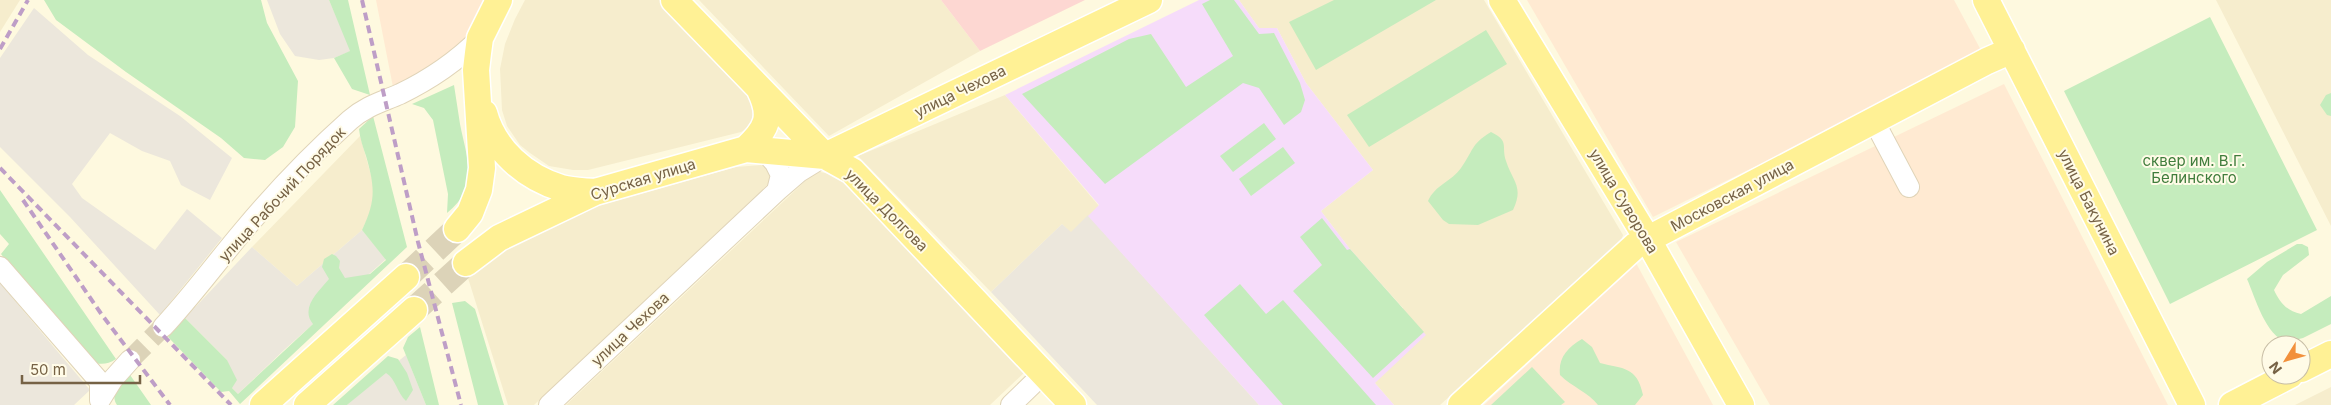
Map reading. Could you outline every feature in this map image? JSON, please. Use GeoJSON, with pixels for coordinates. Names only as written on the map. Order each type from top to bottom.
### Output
{"type":"FeatureCollection","features":[{"type":"Feature","properties":{"kind":"main road"},"geometry":{"type":"LineString","coordinates":[[458,228],[470,213],[480,190],[482,168],[476,70],[480,38],[499,0]]}},
{"type":"Feature","properties":{"kind":"main road","name":"улица Долгова"},"geometry":{"type":"LineString","coordinates":[[674,0],[825,156],[852,171],[1073,405]]}},
{"type":"Feature","properties":{"kind":"main road","name":"улица Чехова"},"geometry":{"type":"LineString","coordinates":[[825,156],[1149,0]]}},
{"type":"Feature","properties":{"kind":"main road","name":"улица Суворова"},"geometry":{"type":"LineString","coordinates":[[1502,0],[1648,240],[1741,405]]}},
{"type":"Feature","properties":{"kind":"main road","name":"улица Бакунина"},"geometry":{"type":"LineString","coordinates":[[1986,0],[2192,405]]}},
{"type":"Feature","properties":{"kind":"main road","name":"Московская улица"},"geometry":{"type":"LineString","coordinates":[[1461,405],[1628,253],[1648,240],[2012,50]]}},
{"type":"Feature","properties":{"kind":"main road"},"geometry":{"type":"LineString","coordinates":[[755,150],[759,136],[767,122],[767,105],[760,90]]}},
{"type":"Feature","properties":{"kind":"main road"},"geometry":{"type":"LineString","coordinates":[[479,96],[488,128],[506,155],[532,176],[562,189],[595,192]]}},
{"type":"Feature","properties":{"kind":"main road","name":"Сурская улица"},"geometry":{"type":"LineString","coordinates":[[466,263],[499,238],[595,192],[755,150],[825,156]]}},
{"type":"Feature","properties":{"kind":"main road"},"geometry":{"type":"LineString","coordinates":[[263,405],[406,277]]}},
{"type":"Feature","properties":{"kind":"main road"},"geometry":{"type":"LineString","coordinates":[[307,405],[414,310]]}},
{"type":"Feature","properties":{"kind":"main road"},"geometry":{"type":"LineString","coordinates":[[2311,364],[2331,354]]}},
{"type":"Feature","properties":{"kind":"main road"},"geometry":{"type":"LineString","coordinates":[[2232,405],[2271,385]]}},
{"type":"Feature","properties":{"kind":"street","name":"улица Рабочий Порядок"},"geometry":{"type":"LineString","coordinates":[[162,327],[192,295],[244,230],[321,148],[364,108],[400,94],[454,63],[480,38]]}},
{"type":"Feature","properties":{"kind":"street"},"geometry":{"type":"LineString","coordinates":[[1874,121],[1909,187]]}},
{"type":"Feature","properties":{"kind":"street"},"geometry":{"type":"LineString","coordinates":[[755,150],[775,163],[781,175],[777,191]]}},
{"type":"Feature","properties":{"kind":"street","name":"улица Чехова"},"geometry":{"type":"LineString","coordinates":[[549,405],[777,191],[799,172],[825,156]]}},
{"type":"Feature","properties":{"kind":"street"},"geometry":{"type":"LineString","coordinates":[[0,267],[100,382],[97,403]]}},
{"type":"Feature","properties":{"kind":"street"},"geometry":{"type":"LineString","coordinates":[[97,403],[113,379],[130,360]]}},
{"type":"Feature","properties":{"kind":"street"},"geometry":{"type":"LineString","coordinates":[[1011,405],[1044,373]]}},
{"type":"Feature","properties":{"kind":"shaded area"},"geometry":{"type":"Polygon","coordinates":[[[0,0],[20,0],[0,32],[0,0]]]}},
{"type":"Feature","properties":{"kind":"shaded area"},"geometry":{"type":"Polygon","coordinates":[[[267,0],[329,0],[351,51],[334,58],[319,60],[295,56],[280,34],[267,0]]]}},
{"type":"Feature","properties":{"kind":"shaded area"},"geometry":{"type":"Polygon","coordinates":[[[376,0],[485,0],[471,36],[453,55],[393,87],[376,0]]]}},
{"type":"Feature","properties":{"kind":"shaded area"},"geometry":{"type":"Polygon","coordinates":[[[525,0],[662,0],[749,90],[761,112],[749,127],[741,132],[588,170],[573,170],[549,166],[520,145],[507,126],[502,110],[500,69],[505,44],[525,0]]]}},
{"type":"Feature","properties":{"kind":"shaded area"},"geometry":{"type":"Polygon","coordinates":[[[699,0],[941,0],[980,51],[829,136],[699,0]]]}},
{"type":"Feature","properties":{"kind":"shaded area"},"geometry":{"type":"Polygon","coordinates":[[[941,0],[1085,0],[980,51],[941,0]]]}},
{"type":"Feature","properties":{"kind":"shaded area"},"geometry":{"type":"Polygon","coordinates":[[[1199,0],[1239,0],[1259,28],[1277,28],[1306,83],[1373,170],[1321,211],[1350,249],[1426,335],[1375,383],[1394,405],[1259,405],[1088,216],[1099,205],[1005,95],[1199,0]]]}},
{"type":"Feature","properties":{"kind":"shaded area"},"geometry":{"type":"Polygon","coordinates":[[[1239,0],[1484,0],[1623,235],[1620,245],[1440,405],[1394,405],[1375,383],[1403,308],[1350,249],[1321,211],[1373,170],[1306,83],[1277,28],[1259,28],[1239,0]]]}},
{"type":"Feature","properties":{"kind":"shaded area"},"geometry":{"type":"Polygon","coordinates":[[[1527,0],[1954,0],[1983,54],[1653,217],[1527,0]]]}},
{"type":"Feature","properties":{"kind":"shaded area"},"geometry":{"type":"Polygon","coordinates":[[[2216,0],[2331,0],[2331,226],[2216,0]]]}},
{"type":"Feature","properties":{"kind":"shaded area"},"geometry":{"type":"Polygon","coordinates":[[[34,8],[88,55],[180,116],[232,158],[210,200],[181,185],[170,161],[142,151],[110,133],[72,184],[82,198],[155,250],[187,209],[222,238],[160,315],[70,217],[0,147],[0,58],[34,8]]]}},
{"type":"Feature","properties":{"kind":"shaded area"},"geometry":{"type":"Polygon","coordinates":[[[2004,84],[2168,405],[1770,405],[1676,242],[2004,84]]]}},
{"type":"Feature","properties":{"kind":"shaded area"},"geometry":{"type":"Polygon","coordinates":[[[1005,95],[1099,206],[1071,233],[1062,224],[991,292],[858,156],[1005,95]]]}},
{"type":"Feature","properties":{"kind":"shaded area"},"geometry":{"type":"Polygon","coordinates":[[[360,136],[373,182],[371,211],[362,230],[297,286],[252,247],[360,136]]]}},
{"type":"Feature","properties":{"kind":"shaded area"},"geometry":{"type":"Polygon","coordinates":[[[761,165],[766,168],[771,177],[770,182],[763,189],[534,405],[508,405],[468,278],[496,256],[549,226],[594,207],[736,167],[761,165]]]}},
{"type":"Feature","properties":{"kind":"shaded area"},"geometry":{"type":"Polygon","coordinates":[[[816,171],[843,177],[1027,370],[990,405],[566,405],[816,171]]]}},
{"type":"Feature","properties":{"kind":"shaded area"},"geometry":{"type":"Polygon","coordinates":[[[1088,215],[1259,405],[1097,405],[991,292],[1062,224],[1071,232],[1088,215]]]}},
{"type":"Feature","properties":{"kind":"shaded area"},"geometry":{"type":"Polygon","coordinates":[[[362,230],[386,259],[284,350],[238,394],[232,388],[227,360],[185,318],[252,247],[297,286],[362,230]]]}},
{"type":"Feature","properties":{"kind":"shaded area"},"geometry":{"type":"Polygon","coordinates":[[[1636,263],[1713,405],[1484,405],[1636,263]]]}},
{"type":"Feature","properties":{"kind":"shaded area"},"geometry":{"type":"Polygon","coordinates":[[[0,283],[90,390],[74,405],[0,405],[0,283]]]}},
{"type":"Feature","properties":{"kind":"shaded area"},"geometry":{"type":"Polygon","coordinates":[[[406,355],[426,405],[347,405],[375,380],[406,355]]]}},
{"type":"Feature","properties":{"kind":"shaded area"},"geometry":{"type":"Polygon","coordinates":[[[2331,387],[2331,405],[2295,405],[2331,387]]]}},
{"type":"Feature","properties":{"kind":"green space"},"geometry":{"type":"Polygon","coordinates":[[[44,0],[261,0],[267,23],[298,81],[295,127],[283,147],[265,160],[244,158],[221,138],[126,72],[56,20],[44,0]]]}},
{"type":"Feature","properties":{"kind":"green space"},"geometry":{"type":"Polygon","coordinates":[[[329,0],[348,0],[370,95],[352,89],[334,58],[350,51],[329,0]]]}},
{"type":"Feature","properties":{"kind":"green space"},"geometry":{"type":"Polygon","coordinates":[[[1210,0],[1234,0],[1259,34],[1274,33],[1300,83],[1305,100],[1301,112],[1284,125],[1259,88],[1243,83],[1105,184],[1022,94],[1129,39],[1151,34],[1186,87],[1233,56],[1202,4],[1210,0]]]}},
{"type":"Feature","properties":{"kind":"green space"},"geometry":{"type":"Polygon","coordinates":[[[1334,0],[1436,0],[1316,70],[1289,22],[1334,0]]]}},
{"type":"Feature","properties":{"kind":"green space","name":"сквер им. В.Г. Белинского"},"geometry":{"type":"Polygon","coordinates":[[[2210,17],[2317,230],[2170,304],[2064,91],[2210,17]]]}},
{"type":"Feature","properties":{"kind":"green space"},"geometry":{"type":"Polygon","coordinates":[[[1486,30],[1507,64],[1369,147],[1347,115],[1486,30]]]}},
{"type":"Feature","properties":{"kind":"green space"},"geometry":{"type":"Polygon","coordinates":[[[454,85],[468,161],[468,172],[464,193],[447,213],[448,194],[433,120],[424,108],[412,104],[454,85]]]}},
{"type":"Feature","properties":{"kind":"green space"},"geometry":{"type":"Polygon","coordinates":[[[2331,93],[2331,116],[2327,115],[2320,105],[2326,95],[2331,93]]]}},
{"type":"Feature","properties":{"kind":"green space"},"geometry":{"type":"Polygon","coordinates":[[[373,116],[407,247],[240,404],[229,391],[221,392],[168,337],[185,318],[227,360],[237,380],[232,388],[238,394],[313,324],[308,312],[309,306],[329,279],[322,267],[324,259],[332,254],[336,256],[340,261],[339,268],[345,278],[370,274],[386,260],[362,230],[370,211],[373,194],[369,167],[359,129],[373,116]]]}},
{"type":"Feature","properties":{"kind":"green space"},"geometry":{"type":"Polygon","coordinates":[[[1264,123],[1276,139],[1233,172],[1220,156],[1264,123]]]}},
{"type":"Feature","properties":{"kind":"green space"},"geometry":{"type":"Polygon","coordinates":[[[1491,132],[1503,141],[1506,161],[1516,185],[1518,196],[1513,210],[1478,225],[1449,224],[1443,220],[1428,201],[1435,191],[1457,172],[1476,144],[1491,132]]]}},
{"type":"Feature","properties":{"kind":"green space"},"geometry":{"type":"Polygon","coordinates":[[[1283,147],[1295,163],[1251,196],[1239,179],[1283,147]]]}},
{"type":"Feature","properties":{"kind":"green space"},"geometry":{"type":"Polygon","coordinates":[[[0,190],[116,359],[99,364],[82,357],[1,254],[9,244],[0,234],[0,190]]]}},
{"type":"Feature","properties":{"kind":"green space"},"geometry":{"type":"Polygon","coordinates":[[[1322,218],[1347,250],[1350,249],[1424,332],[1373,378],[1293,291],[1322,265],[1300,237],[1322,218]]]}},
{"type":"Feature","properties":{"kind":"green space"},"geometry":{"type":"Polygon","coordinates":[[[2297,244],[2308,247],[2309,255],[2283,275],[2274,290],[2284,306],[2301,314],[2331,296],[2331,324],[2309,335],[2275,335],[2273,333],[2262,315],[2247,279],[2267,262],[2297,244]]]}},
{"type":"Feature","properties":{"kind":"green space"},"geometry":{"type":"Polygon","coordinates":[[[1240,284],[1266,314],[1283,300],[1376,405],[1283,405],[1204,315],[1240,284]]]}},
{"type":"Feature","properties":{"kind":"green space"},"geometry":{"type":"Polygon","coordinates":[[[465,301],[475,309],[504,405],[478,405],[452,303],[465,301]]]}},
{"type":"Feature","properties":{"kind":"green space"},"geometry":{"type":"Polygon","coordinates":[[[420,327],[439,405],[426,405],[403,348],[408,337],[420,327]]]}},
{"type":"Feature","properties":{"kind":"green space"},"geometry":{"type":"Polygon","coordinates":[[[1582,339],[1592,347],[1600,363],[1628,370],[1633,374],[1643,395],[1635,405],[1598,405],[1560,375],[1560,363],[1565,354],[1582,339]]]}},
{"type":"Feature","properties":{"kind":"green space"},"geometry":{"type":"Polygon","coordinates":[[[388,356],[398,359],[407,373],[413,390],[406,401],[386,373],[347,405],[333,405],[388,356]]]}},
{"type":"Feature","properties":{"kind":"green space"},"geometry":{"type":"Polygon","coordinates":[[[1532,367],[1565,402],[1561,405],[1491,405],[1532,367]]]}},
{"type":"Feature","properties":{"kind":"green space"},"geometry":{"type":"Polygon","coordinates":[[[128,372],[151,405],[117,405],[114,396],[115,392],[119,383],[128,372]]]}},
{"type":"Feature","properties":{"kind":"tunnel"},"geometry":{"type":"LineString","coordinates":[[406,277],[457,229]]}},
{"type":"Feature","properties":{"kind":"tunnel"},"geometry":{"type":"LineString","coordinates":[[414,310],[466,263]]}},
{"type":"Feature","properties":{"kind":"tunnel"},"geometry":{"type":"LineString","coordinates":[[130,360],[163,327]]}},
{"type":"Feature","properties":{"kind":"railway"},"geometry":{"type":"LineString","coordinates":[[0,49],[28,0]]}},
{"type":"Feature","properties":{"kind":"railway"},"geometry":{"type":"LineString","coordinates":[[362,0],[418,242],[461,405]]}},
{"type":"Feature","properties":{"kind":"railway"},"geometry":{"type":"LineString","coordinates":[[0,168],[231,405]]}},
{"type":"Feature","properties":{"kind":"railway"},"geometry":{"type":"LineString","coordinates":[[23,200],[102,315],[170,405]]}}]}
